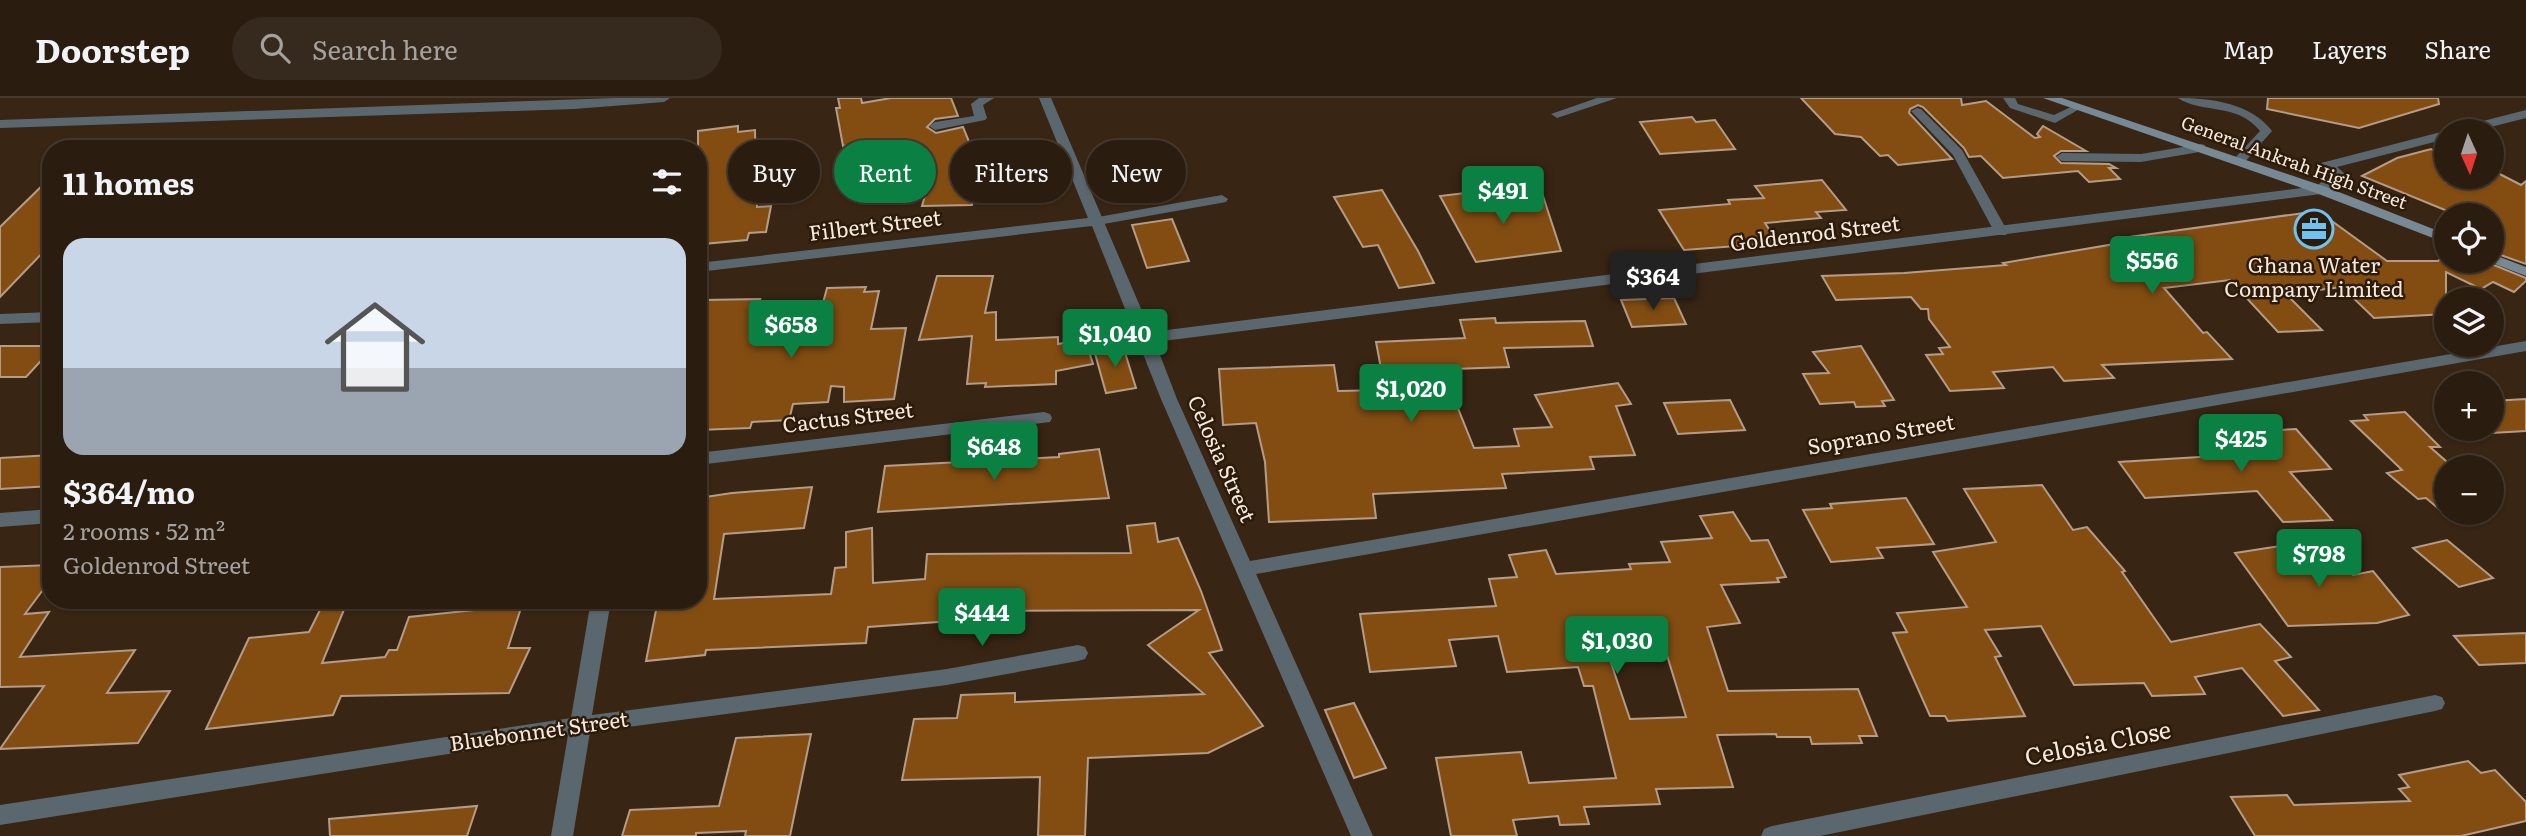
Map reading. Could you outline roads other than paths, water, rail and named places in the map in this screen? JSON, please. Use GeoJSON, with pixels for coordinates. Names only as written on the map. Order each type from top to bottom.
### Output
{"type":"FeatureCollection","features":[{"type":"Feature","properties":{"kind":"main road","name":"General Ankrah High Street"},"geometry":{"type":"LineString","coordinates":[[2049,98],[2321,190],[2434,234]]}},
{"type":"Feature","properties":{"kind":"main road"},"geometry":{"type":"LineString","coordinates":[[2504,263],[2526,272]]}},
{"type":"Feature","properties":{"kind":"street"},"geometry":{"type":"LineString","coordinates":[[0,124],[574,105],[663,98]]}},
{"type":"Feature","properties":{"kind":"street","name":"Celosia Street"},"geometry":{"type":"LineString","coordinates":[[1045,98],[1098,220],[1169,399],[1362,836]]}},
{"type":"Feature","properties":{"kind":"street"},"geometry":{"type":"LineString","coordinates":[[1557,114],[1611,98]]}},
{"type":"Feature","properties":{"kind":"street"},"geometry":{"type":"LineString","coordinates":[[2504,120],[2526,114]]}},
{"type":"Feature","properties":{"kind":"street"},"geometry":{"type":"LineString","coordinates":[[2321,190],[2339,174],[2326,166],[2434,138]]}},
{"type":"Feature","properties":{"kind":"street","name":"Goldenrod Street"},"geometry":{"type":"LineString","coordinates":[[1146,338],[2321,190]]}},
{"type":"Feature","properties":{"kind":"street","name":"Filbert Street"},"geometry":{"type":"LineString","coordinates":[[707,267],[1098,220]]}},
{"type":"Feature","properties":{"kind":"street"},"geometry":{"type":"LineString","coordinates":[[0,319],[42,317]]}},
{"type":"Feature","properties":{"kind":"street","name":"Soprano Street"},"geometry":{"type":"LineString","coordinates":[[1244,569],[2526,346]]}},
{"type":"Feature","properties":{"kind":"street","name":"Cactus Street"},"geometry":{"type":"LineString","coordinates":[[707,458],[1044,418]]}},
{"type":"Feature","properties":{"kind":"street"},"geometry":{"type":"LineString","coordinates":[[0,520],[42,517]]}},
{"type":"Feature","properties":{"kind":"street"},"geometry":{"type":"LineString","coordinates":[[562,836],[599,609]]}},
{"type":"Feature","properties":{"kind":"street","name":"Bluebonnet Street"},"geometry":{"type":"LineString","coordinates":[[0,815],[580,725],[947,677],[1078,653]]}},
{"type":"Feature","properties":{"kind":"street","name":"Celosia Close"},"geometry":{"type":"LineString","coordinates":[[1772,836],[2435,704]]}},
{"type":"Feature","properties":{"kind":"lane"},"geometry":{"type":"LineString","coordinates":[[935,126],[981,118],[977,104],[988,98]]}},
{"type":"Feature","properties":{"kind":"lane"},"geometry":{"type":"LineString","coordinates":[[2009,98],[2014,106],[2055,119],[2077,107]]}},
{"type":"Feature","properties":{"kind":"lane"},"geometry":{"type":"LineString","coordinates":[[2184,98],[2245,114],[2261,122],[2266,131],[2239,162]]}},
{"type":"Feature","properties":{"kind":"lane"},"geometry":{"type":"LineString","coordinates":[[2219,107],[2232,98]]}},
{"type":"Feature","properties":{"kind":"lane"},"geometry":{"type":"LineString","coordinates":[[1917,111],[1958,153],[2001,232]]}},
{"type":"Feature","properties":{"kind":"lane"},"geometry":{"type":"LineString","coordinates":[[2062,157],[2141,158],[2202,148]]}},
{"type":"Feature","properties":{"kind":"lane"},"geometry":{"type":"LineString","coordinates":[[1098,220],[1222,199]]}},
{"type":"Feature","properties":{"kind":"place","name":"Ghana Water Company Limited"},"geometry":{"type":"Point","coordinates":[2314,229]}}]}
